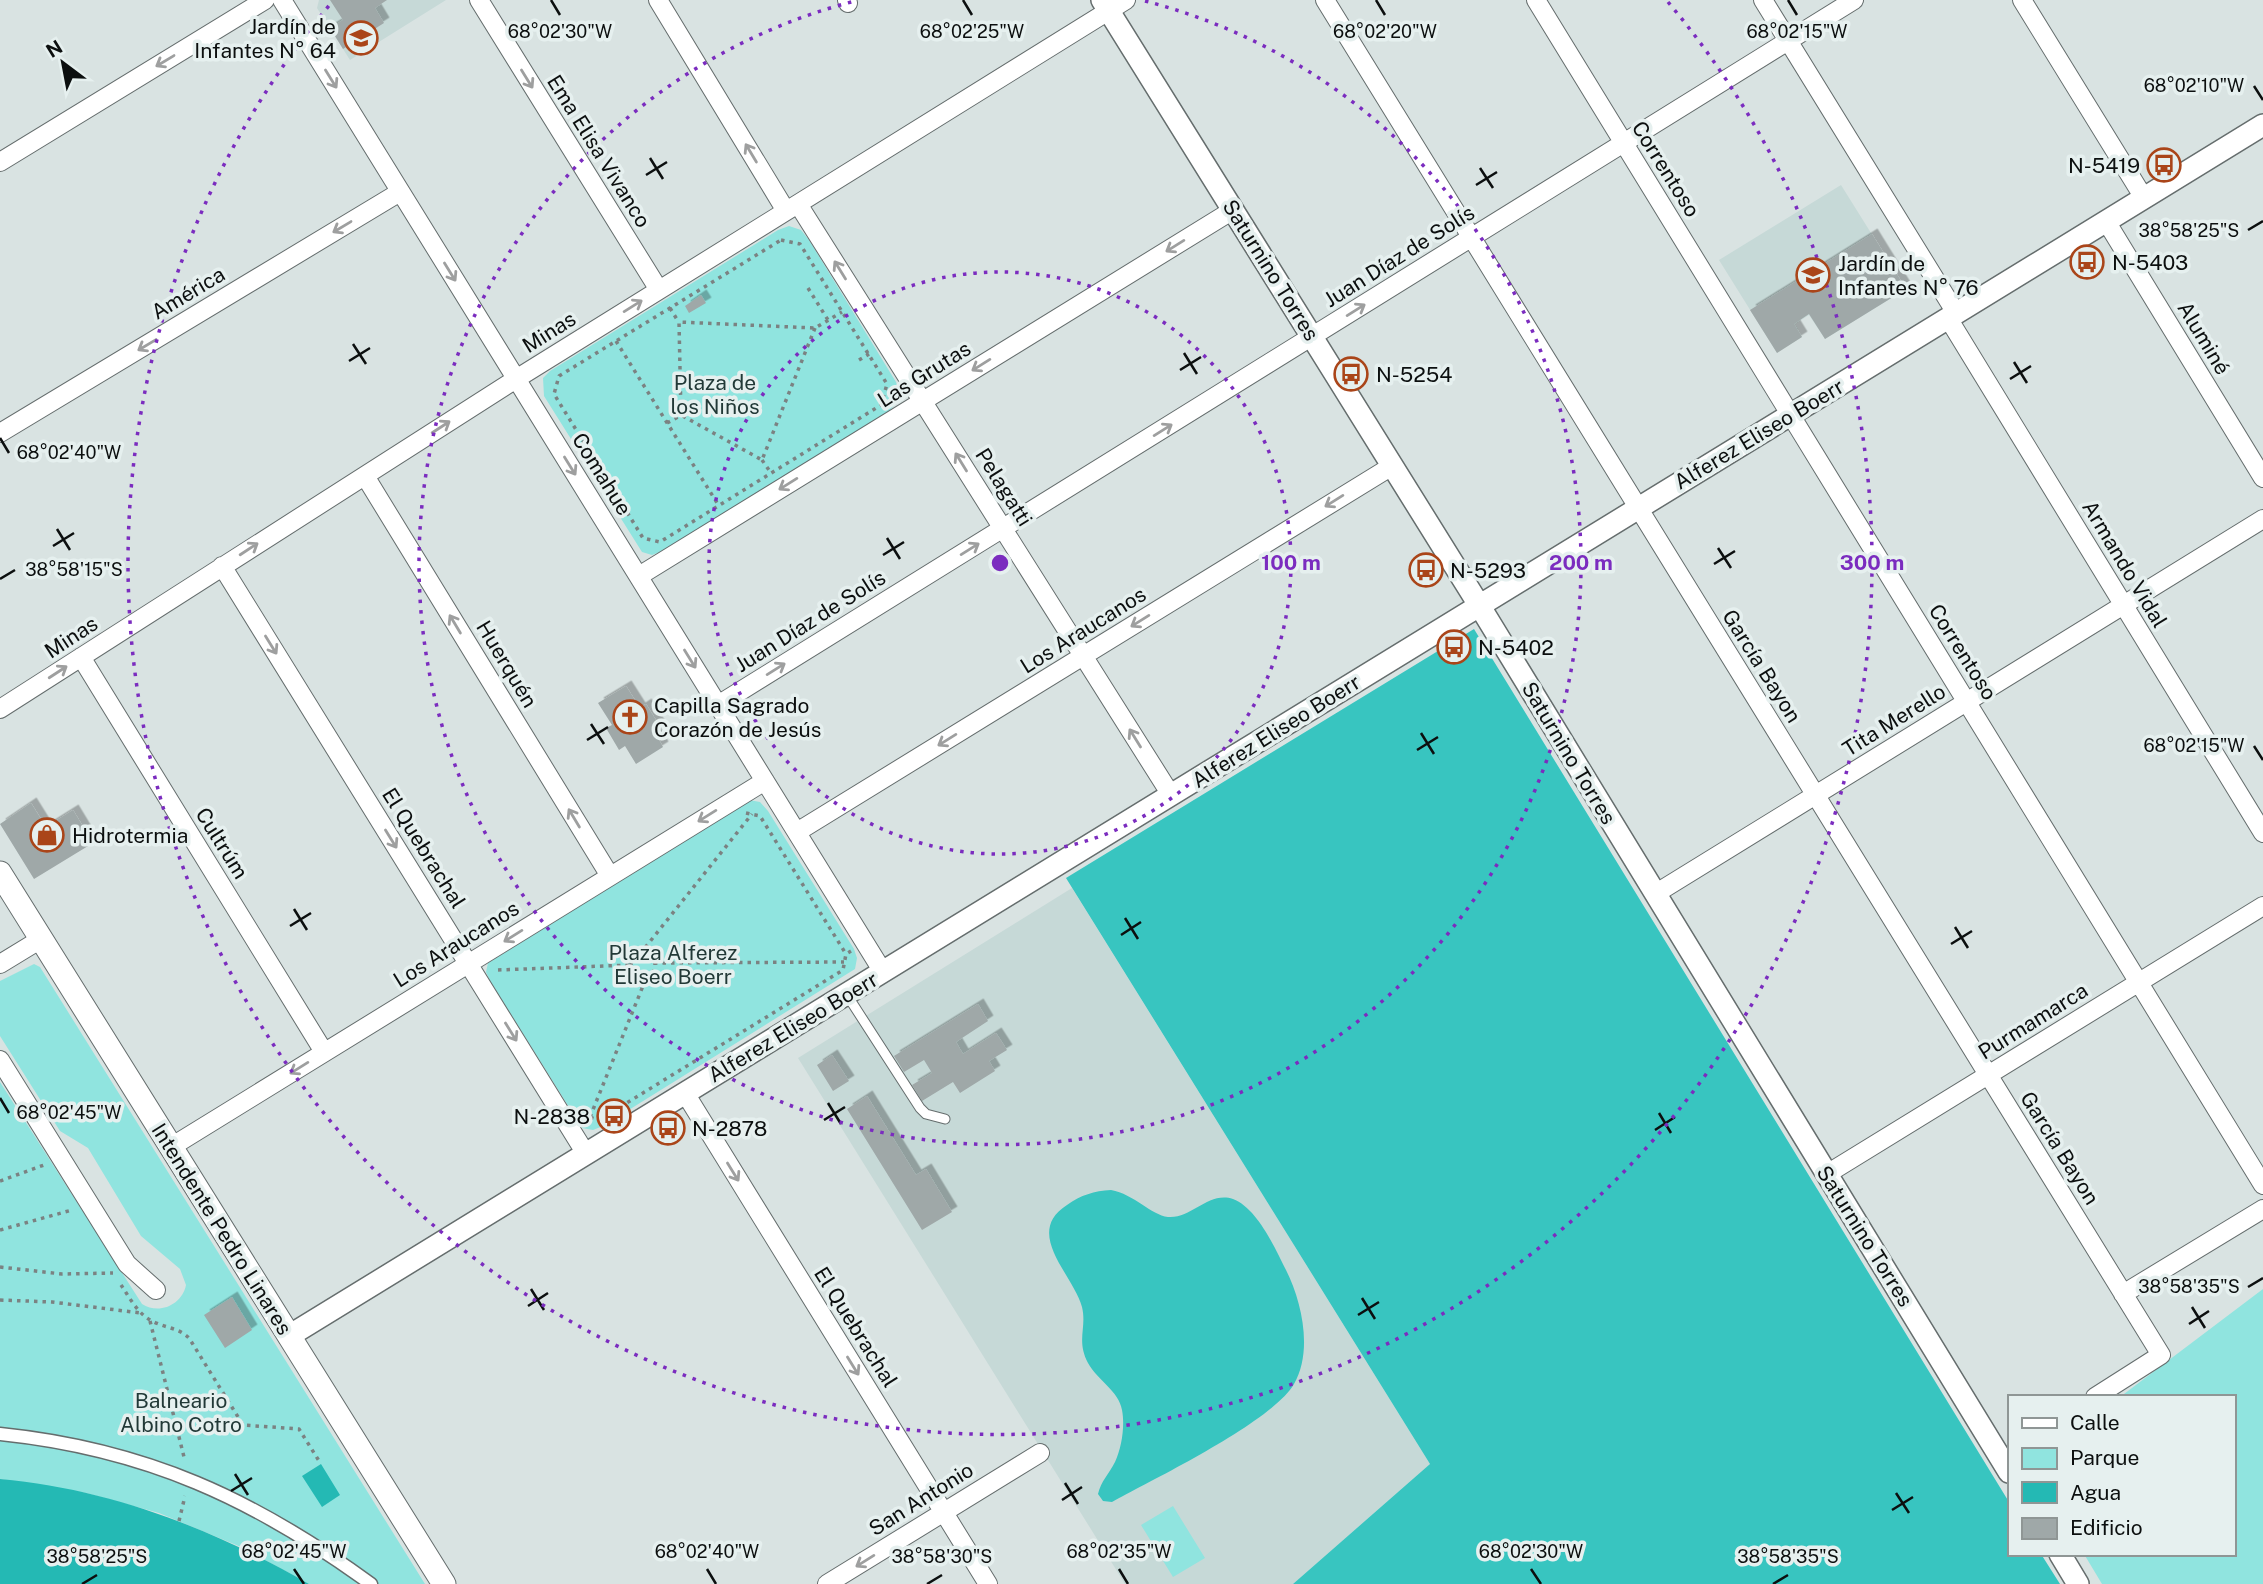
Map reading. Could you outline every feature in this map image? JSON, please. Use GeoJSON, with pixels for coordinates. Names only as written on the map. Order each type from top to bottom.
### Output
{"type":"FeatureCollection","features":[{"type":"Feature","properties":{"kind":"main road","name":"Intendente Pedro Linares"},"geometry":{"type":"LineString","coordinates":[[0,873],[444,1584]]}},
{"type":"Feature","properties":{"kind":"street"},"geometry":{"type":"LineString","coordinates":[[0,162],[265,0]]}},
{"type":"Feature","properties":{"kind":"street","name":"Comahue"},"geometry":{"type":"LineString","coordinates":[[282,0],[883,972]]}},
{"type":"Feature","properties":{"kind":"street","name":"Ema Elisa Vivanco"},"geometry":{"type":"LineString","coordinates":[[479,0],[659,290]]}},
{"type":"Feature","properties":{"kind":"street","name":"Pelagatti"},"geometry":{"type":"LineString","coordinates":[[658,0],[792,207],[923,401],[1171,795]]}},
{"type":"Feature","properties":{"kind":"street","name":"García Bayon"},"geometry":{"type":"LineString","coordinates":[[1325,0],[2161,1355],[2098,1395]]}},
{"type":"Feature","properties":{"kind":"street","name":"Correntoso"},"geometry":{"type":"LineString","coordinates":[[1536,0],[2263,1185]]}},
{"type":"Feature","properties":{"kind":"street","name":"Armando Vidal"},"geometry":{"type":"LineString","coordinates":[[1763,0],[2123,605],[2263,833]]}},
{"type":"Feature","properties":{"kind":"street","name":"Juan Díaz de Solís"},"geometry":{"type":"LineString","coordinates":[[718,705],[1854,0]]}},
{"type":"Feature","properties":{"kind":"street"},"geometry":{"type":"LineString","coordinates":[[2022,0],[2144,198]]}},
{"type":"Feature","properties":{"kind":"street","name":"Minas"},"geometry":{"type":"LineString","coordinates":[[0,709],[516,379],[1112,4]]}},
{"type":"Feature","properties":{"kind":"street","name":"Saturnino Torres"},"geometry":{"type":"LineString","coordinates":[[1112,4],[1233,210],[2006,1460]]}},
{"type":"Feature","properties":{"kind":"street","name":"Alferez Eliseo Boerr"},"geometry":{"type":"LineString","coordinates":[[289,1336],[2106,221],[2262,129]]}},
{"type":"Feature","properties":{"kind":"street","name":"América"},"geometry":{"type":"LineString","coordinates":[[0,433],[400,192]]}},
{"type":"Feature","properties":{"kind":"street","name":"Las Grutas"},"geometry":{"type":"LineString","coordinates":[[639,576],[1233,210]]}},
{"type":"Feature","properties":{"kind":"street","name":"Aluminé"},"geometry":{"type":"LineString","coordinates":[[2106,221],[2263,478]]}},
{"type":"Feature","properties":{"kind":"street","name":"Los Araucanos"},"geometry":{"type":"LineString","coordinates":[[797,832],[1392,466]]}},
{"type":"Feature","properties":{"kind":"street","name":"Huerquén"},"geometry":{"type":"LineString","coordinates":[[365,476],[610,876]]}},
{"type":"Feature","properties":{"kind":"street","name":"Tita Merello"},"geometry":{"type":"LineString","coordinates":[[1655,894],[2263,519]]}},
{"type":"Feature","properties":{"kind":"street","name":"El Quebrachal"},"geometry":{"type":"LineString","coordinates":[[222,566],[586,1154]]}},
{"type":"Feature","properties":{"kind":"street","name":"Cultrúm"},"geometry":{"type":"LineString","coordinates":[[81,657],[324,1052]]}},
{"type":"Feature","properties":{"kind":"street","name":"Los Araucanos"},"geometry":{"type":"LineString","coordinates":[[171,1147],[765,781]]}},
{"type":"Feature","properties":{"kind":"street","name":"Purmamarca"},"geometry":{"type":"LineString","coordinates":[[1827,1174],[2263,905]]}},
{"type":"Feature","properties":{"kind":"street"},"geometry":{"type":"LineString","coordinates":[[0,964],[41,939]]}},
{"type":"Feature","properties":{"kind":"street"},"geometry":{"type":"LineString","coordinates":[[0,1060],[127,1264],[156,1290]]}},
{"type":"Feature","properties":{"kind":"street","name":"El Quebrachal"},"geometry":{"type":"LineString","coordinates":[[685,1093],[988,1584]]}},
{"type":"Feature","properties":{"kind":"street"},"geometry":{"type":"LineString","coordinates":[[2123,1294],[2263,1209]]}},
{"type":"Feature","properties":{"kind":"street"},"geometry":{"type":"LineString","coordinates":[[0,1434],[94,1450],[189,1479],[237,1499],[371,1584]]}},
{"type":"Feature","properties":{"kind":"street","name":"San Antonio"},"geometry":{"type":"LineString","coordinates":[[827,1584],[1040,1452]]}},
{"type":"Feature","properties":{"kind":"street"},"geometry":{"type":"LineString","coordinates":[[2061,1556],[2078,1584]]}},
{"type":"Feature","properties":{"kind":"lane"},"geometry":{"type":"LineString","coordinates":[[847,994],[920,1108],[926,1114],[945,1119]]}},
{"type":"Feature","properties":{"kind":"path"},"geometry":{"type":"LineString","coordinates":[[781,240],[800,244],[842,312],[887,384],[881,405],[660,542],[643,538],[554,394],[559,376],[781,240]]}},
{"type":"Feature","properties":{"kind":"path"},"geometry":{"type":"LineString","coordinates":[[808,288],[828,320]]}},
{"type":"Feature","properties":{"kind":"path"},"geometry":{"type":"LineString","coordinates":[[670,308],[679,322],[681,415]]}},
{"type":"Feature","properties":{"kind":"path"},"geometry":{"type":"LineString","coordinates":[[679,322],[815,328],[842,312]]}},
{"type":"Feature","properties":{"kind":"path"},"geometry":{"type":"LineString","coordinates":[[762,460],[815,328]]}},
{"type":"Feature","properties":{"kind":"path"},"geometry":{"type":"LineString","coordinates":[[616,341],[719,506]]}},
{"type":"Feature","properties":{"kind":"path"},"geometry":{"type":"LineString","coordinates":[[859,360],[869,354]]}},
{"type":"Feature","properties":{"kind":"path"},"geometry":{"type":"LineString","coordinates":[[789,394],[793,401]]}},
{"type":"Feature","properties":{"kind":"path"},"geometry":{"type":"LineString","coordinates":[[667,424],[681,415]]}},
{"type":"Feature","properties":{"kind":"path"},"geometry":{"type":"LineString","coordinates":[[681,415],[762,460],[771,474]]}},
{"type":"Feature","properties":{"kind":"path"},"geometry":{"type":"LineString","coordinates":[[575,1103],[582,1115],[599,1120],[842,970],[846,954],[760,816],[743,813]]}},
{"type":"Feature","properties":{"kind":"path"},"geometry":{"type":"LineString","coordinates":[[498,970],[631,965],[752,814]]}},
{"type":"Feature","properties":{"kind":"path"},"geometry":{"type":"LineString","coordinates":[[640,954],[651,956],[654,963]]}},
{"type":"Feature","properties":{"kind":"path"},"geometry":{"type":"LineString","coordinates":[[497,977],[500,962]]}},
{"type":"Feature","properties":{"kind":"path"},"geometry":{"type":"LineString","coordinates":[[654,963],[844,962]]}},
{"type":"Feature","properties":{"kind":"path"},"geometry":{"type":"LineString","coordinates":[[590,1117],[654,963]]}},
{"type":"Feature","properties":{"kind":"path"},"geometry":{"type":"LineString","coordinates":[[631,965],[636,975],[647,976]]}},
{"type":"Feature","properties":{"kind":"path"},"geometry":{"type":"LineString","coordinates":[[0,1181],[45,1165]]}},
{"type":"Feature","properties":{"kind":"path"},"geometry":{"type":"LineString","coordinates":[[0,1230],[74,1210]]}},
{"type":"Feature","properties":{"kind":"path"},"geometry":{"type":"LineString","coordinates":[[0,1267],[62,1274],[114,1273]]}},
{"type":"Feature","properties":{"kind":"path"},"geometry":{"type":"LineString","coordinates":[[0,1300],[52,1302],[142,1314]]}},
{"type":"Feature","properties":{"kind":"path"},"geometry":{"type":"LineString","coordinates":[[150,1321],[189,1479],[178,1521]]}},
{"type":"Feature","properties":{"kind":"shaded area","name":"Jardín de Infantes N° 64"},"geometry":{"type":"Polygon","coordinates":[[[319,0],[446,0],[350,60],[317,8],[319,0]]]}},
{"type":"Feature","properties":{"kind":"shaded area","name":"Jardín de Infantes N° 76"},"geometry":{"type":"Polygon","coordinates":[[[1841,185],[1906,289],[1825,339],[1809,315],[1795,324],[1802,337],[1777,353],[1719,260],[1841,185]]]}},
{"type":"Feature","properties":{"kind":"shaded area"},"geometry":{"type":"Polygon","coordinates":[[[1474,629],[2008,1500],[2008,1556],[2042,1556],[2060,1584],[1293,1584],[1430,1464],[1066,878],[1474,629]]]}},
{"type":"Feature","properties":{"kind":"shaded area"},"geometry":{"type":"Polygon","coordinates":[[[1072,888],[1430,1464],[1293,1584],[1125,1584],[798,1058],[1072,888]]]}},
{"type":"Feature","properties":{"kind":"shaded area"},"geometry":{"type":"Polygon","coordinates":[[[1111,1190],[1168,1217],[1185,1214],[1216,1199],[1233,1199],[1242,1204],[1264,1230],[1292,1283],[1301,1311],[1304,1342],[1300,1371],[1282,1399],[1210,1449],[1112,1502],[1103,1501],[1098,1494],[1119,1450],[1123,1429],[1122,1410],[1117,1397],[1088,1363],[1082,1341],[1082,1307],[1050,1241],[1050,1228],[1055,1216],[1067,1205],[1088,1194],[1111,1190]]]}},
{"type":"Feature","properties":{"kind":"green space","name":"Plaza de los Niños"},"geometry":{"type":"Polygon","coordinates":[[[789,226],[801,230],[809,240],[896,382],[901,398],[889,411],[665,550],[652,555],[642,552],[544,396],[543,378],[550,371],[778,230],[789,226]]]}},
{"type":"Feature","properties":{"kind":"green space","name":"Plaza Alferez Eliseo Boerr"},"geometry":{"type":"Polygon","coordinates":[[[749,800],[760,802],[768,811],[854,949],[857,958],[855,969],[603,1126],[593,1130],[582,1128],[490,981],[486,972],[488,963],[749,800]]]}},
{"type":"Feature","properties":{"kind":"green space","name":"Balneario Albino Cotro"},"geometry":{"type":"Polygon","coordinates":[[[34,964],[40,967],[425,1584],[309,1584],[241,1547],[159,1513],[86,1493],[0,1479],[0,1082],[142,1304],[155,1308],[169,1306],[180,1298],[186,1285],[180,1269],[141,1236],[88,1148],[60,1131],[0,1036],[0,981],[34,964]]]}},
{"type":"Feature","properties":{"kind":"green space"},"geometry":{"type":"Polygon","coordinates":[[[2263,1289],[2263,1584],[2102,1584],[2085,1556],[2235,1556],[2235,1395],[2123,1395],[2263,1289]]]}},
{"type":"Feature","properties":{"kind":"green space"},"geometry":{"type":"Polygon","coordinates":[[[1173,1506],[1205,1558],[1173,1577],[1141,1525],[1173,1506]]]}},
{"type":"Feature","properties":{"kind":"water"},"geometry":{"type":"Polygon","coordinates":[[[321,1464],[340,1495],[322,1507],[302,1476],[321,1464]]]}},
{"type":"Feature","properties":{"kind":"water"},"geometry":{"type":"Polygon","coordinates":[[[0,1479],[82,1492],[160,1515],[236,1546],[309,1584],[0,1584],[0,1479]]]}},
{"type":"Feature","properties":{"kind":"building"},"geometry":{"type":"Polygon","coordinates":[[[330,0],[387,0],[375,8],[384,23],[343,49],[330,28],[343,20],[330,0]]]}},
{"type":"Feature","properties":{"kind":"building"},"geometry":{"type":"Polygon","coordinates":[[[1872,234],[1906,289],[1825,339],[1809,314],[1794,324],[1802,337],[1777,353],[1750,310],[1872,234]]]}},
{"type":"Feature","properties":{"kind":"building"},"geometry":{"type":"Polygon","coordinates":[[[701,295],[706,303],[689,313],[685,306],[701,295]]]}},
{"type":"Feature","properties":{"kind":"building","name":"Capilla Sagrado Corazón de Jesús"},"geometry":{"type":"Polygon","coordinates":[[[626,686],[640,708],[646,704],[659,725],[653,729],[663,747],[636,764],[625,746],[619,750],[606,728],[612,725],[598,703],[626,686]]]}},
{"type":"Feature","properties":{"kind":"building","name":"Hidrotermia"},"geometry":{"type":"Polygon","coordinates":[[[31,803],[46,827],[73,810],[93,843],[34,879],[0,824],[31,803]]]}},
{"type":"Feature","properties":{"kind":"building"},"geometry":{"type":"Polygon","coordinates":[[[978,1004],[988,1021],[956,1042],[963,1054],[996,1033],[1007,1050],[989,1061],[995,1071],[960,1093],[953,1082],[922,1101],[912,1085],[932,1073],[924,1060],[904,1072],[894,1056],[978,1004]]]}},
{"type":"Feature","properties":{"kind":"building"},"geometry":{"type":"Polygon","coordinates":[[[832,1055],[849,1081],[833,1091],[817,1065],[832,1055]]]}},
{"type":"Feature","properties":{"kind":"building"},"geometry":{"type":"Polygon","coordinates":[[[867,1096],[916,1175],[926,1169],[952,1212],[922,1230],[847,1109],[867,1096]]]}},
{"type":"Feature","properties":{"kind":"building"},"geometry":{"type":"Polygon","coordinates":[[[232,1297],[252,1330],[225,1348],[204,1315],[232,1297]]]}},
{"type":"Feature","properties":{"kind":"place","name":"Jardín de Infantes N° 64"},"geometry":{"type":"Point","coordinates":[361,38]}},
{"type":"Feature","properties":{"kind":"place","name":"N-5419"},"geometry":{"type":"Point","coordinates":[2164,165]}},
{"type":"Feature","properties":{"kind":"place","name":"N-5403"},"geometry":{"type":"Point","coordinates":[2087,262]}},
{"type":"Feature","properties":{"kind":"place","name":"Jardín de Infantes N° 76"},"geometry":{"type":"Point","coordinates":[1813,275]}},
{"type":"Feature","properties":{"kind":"place","name":"N-5254"},"geometry":{"type":"Point","coordinates":[1351,374]}},
{"type":"Feature","properties":{"kind":"place","name":"N-5293"},"geometry":{"type":"Point","coordinates":[1426,570]}},
{"type":"Feature","properties":{"kind":"place","name":"N-5402"},"geometry":{"type":"Point","coordinates":[1454,647]}},
{"type":"Feature","properties":{"kind":"place","name":"Capilla Sagrado Corazón de Jesús"},"geometry":{"type":"Point","coordinates":[630,717]}},
{"type":"Feature","properties":{"kind":"place","name":"Hidrotermia"},"geometry":{"type":"Point","coordinates":[47,835]}},
{"type":"Feature","properties":{"kind":"place","name":"N-2838"},"geometry":{"type":"Point","coordinates":[614,1116]}},
{"type":"Feature","properties":{"kind":"place","name":"N-2878"},"geometry":{"type":"Point","coordinates":[668,1128]}}]}
